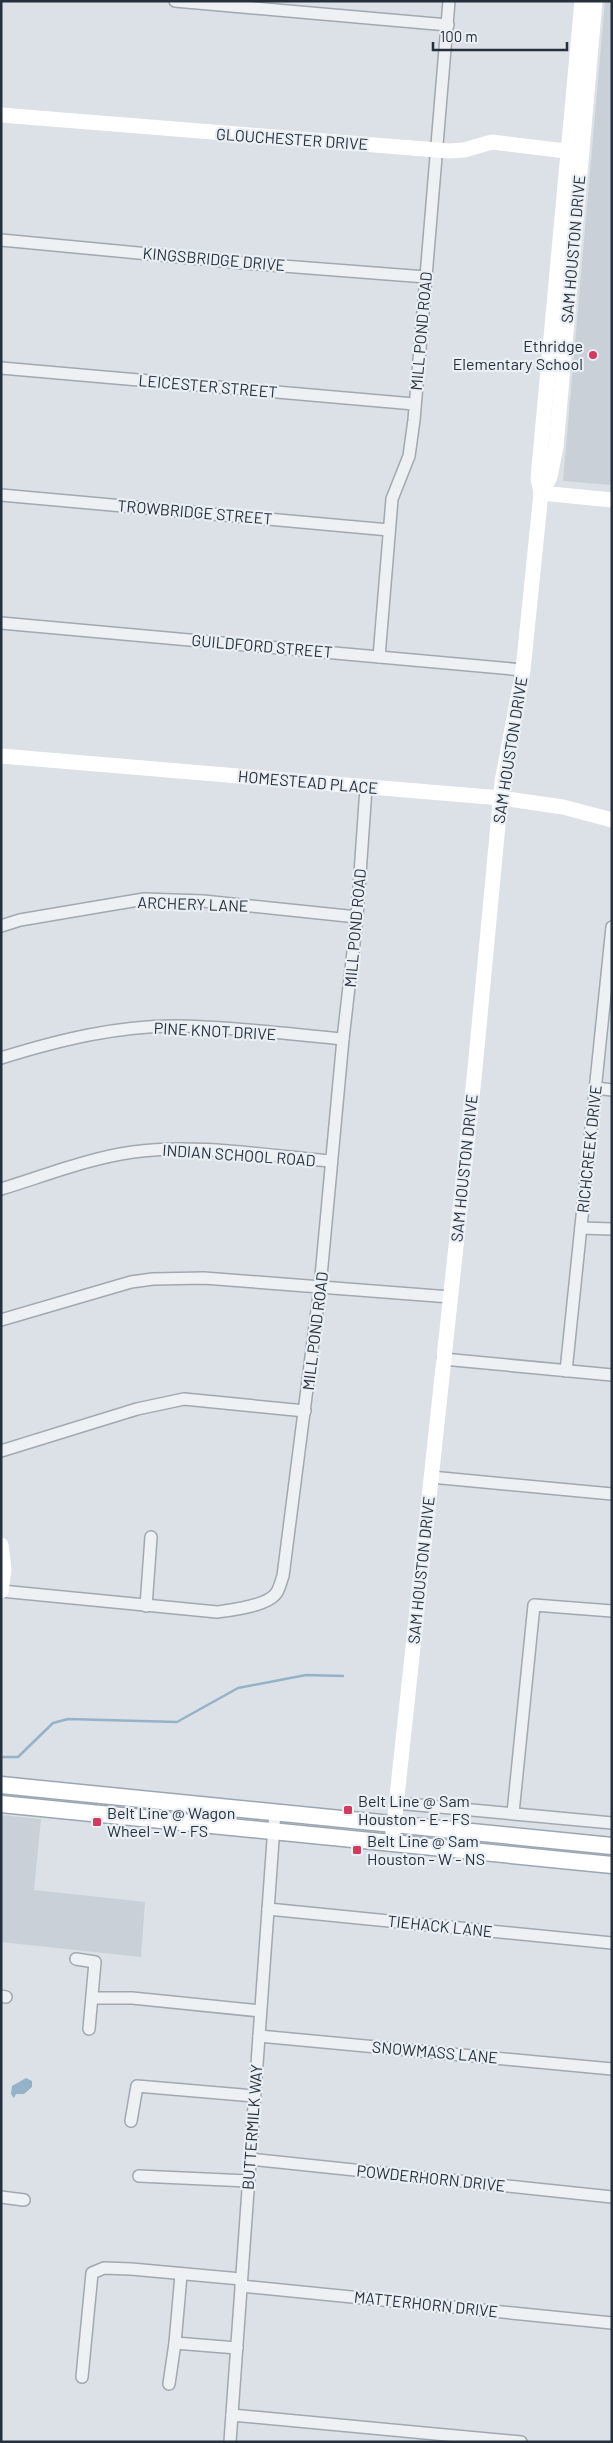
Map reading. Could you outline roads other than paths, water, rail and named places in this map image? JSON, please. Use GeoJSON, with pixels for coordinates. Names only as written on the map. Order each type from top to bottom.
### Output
{"type":"FeatureCollection","features":[{"type":"Feature","properties":{"kind":"main road"},"geometry":{"type":"LineString","coordinates":[[1,1785],[612,1846]]}},
{"type":"Feature","properties":{"kind":"main road"},"geometry":{"type":"LineString","coordinates":[[117,1816],[118,1797]]}},
{"type":"Feature","properties":{"kind":"main road"},"geometry":{"type":"LineString","coordinates":[[1,1804],[612,1865]]}},
{"type":"Feature","properties":{"kind":"street"},"geometry":{"type":"LineString","coordinates":[[175,1],[448,25]]}},
{"type":"Feature","properties":{"kind":"street","name":"MILL POND ROAD"},"geometry":{"type":"LineString","coordinates":[[379,657],[394,490],[409,456],[449,1]]}},
{"type":"Feature","properties":{"kind":"street","name":"SAM HOUSTON DRIVE"},"geometry":{"type":"LineString","coordinates":[[575,152],[582,1]]}},
{"type":"Feature","properties":{"kind":"street","name":"SAM HOUSTON DRIVE"},"geometry":{"type":"LineString","coordinates":[[392,1844],[501,798],[506,754],[523,670],[541,493],[538,478],[575,152],[595,1]]}},
{"type":"Feature","properties":{"kind":"street","name":"GLOUCHESTER DRIVE"},"geometry":{"type":"LineString","coordinates":[[1,115],[436,150],[464,150],[492,142],[575,152]]}},
{"type":"Feature","properties":{"kind":"street","name":"KINGSBRIDGE DRIVE"},"geometry":{"type":"LineString","coordinates":[[1,240],[244,263],[426,276]]}},
{"type":"Feature","properties":{"kind":"street","name":"LEICESTER STREET"},"geometry":{"type":"LineString","coordinates":[[1,368],[414,404]]}},
{"type":"Feature","properties":{"kind":"street"},"geometry":{"type":"LineString","coordinates":[[541,493],[612,500]]}},
{"type":"Feature","properties":{"kind":"street","name":"TROWBRIDGE STREET"},"geometry":{"type":"LineString","coordinates":[[1,495],[389,530]]}},
{"type":"Feature","properties":{"kind":"street","name":"GUILDFORD STREET"},"geometry":{"type":"LineString","coordinates":[[1,623],[523,670]]}},
{"type":"Feature","properties":{"kind":"street","name":"HOMESTEAD PLACE"},"geometry":{"type":"LineString","coordinates":[[1,756],[501,798],[555,805],[612,820]]}},
{"type":"Feature","properties":{"kind":"street","name":"MILL POND ROAD"},"geometry":{"type":"LineString","coordinates":[[1,1591],[217,1612],[237,1609],[269,1600],[277,1592],[282,1576],[320,1287],[343,1039],[357,916],[366,788]]}},
{"type":"Feature","properties":{"kind":"street","name":"ARCHERY LANE"},"geometry":{"type":"LineString","coordinates":[[1,926],[20,920],[144,899],[203,901],[357,916]]}},
{"type":"Feature","properties":{"kind":"street","name":"RICHCREEK DRIVE"},"geometry":{"type":"LineString","coordinates":[[566,1371],[612,927]]}},
{"type":"Feature","properties":{"kind":"street","name":"PINE KNOT DRIVE"},"geometry":{"type":"LineString","coordinates":[[1,1058],[98,1033],[143,1028],[198,1027],[343,1039]]}},
{"type":"Feature","properties":{"kind":"street"},"geometry":{"type":"LineString","coordinates":[[596,1088],[612,1090]]}},
{"type":"Feature","properties":{"kind":"street","name":"INDIAN SCHOOL ROAD"},"geometry":{"type":"LineString","coordinates":[[1,1189],[98,1159],[133,1152],[167,1149],[331,1161]]}},
{"type":"Feature","properties":{"kind":"street"},"geometry":{"type":"LineString","coordinates":[[581,1228],[612,1230]]}},
{"type":"Feature","properties":{"kind":"street"},"geometry":{"type":"LineString","coordinates":[[1,1320],[131,1282],[153,1279],[204,1278],[450,1297]]}},
{"type":"Feature","properties":{"kind":"street"},"geometry":{"type":"LineString","coordinates":[[442,1359],[612,1376]]}},
{"type":"Feature","properties":{"kind":"street"},"geometry":{"type":"LineString","coordinates":[[1,1451],[137,1409],[184,1399],[305,1411]]}},
{"type":"Feature","properties":{"kind":"street"},"geometry":{"type":"LineString","coordinates":[[431,1477],[612,1494]]}},
{"type":"Feature","properties":{"kind":"street"},"geometry":{"type":"LineString","coordinates":[[146,1606],[151,1538]]}},
{"type":"Feature","properties":{"kind":"street"},"geometry":{"type":"LineString","coordinates":[[1,1545],[4,1570],[1,1591]]}},
{"type":"Feature","properties":{"kind":"street"},"geometry":{"type":"LineString","coordinates":[[513,1813],[534,1605],[612,1611]]}},
{"type":"Feature","properties":{"kind":"street"},"geometry":{"type":"LineString","coordinates":[[396,1803],[612,1823]]}},
{"type":"Feature","properties":{"kind":"street","name":"BUTTERMILK WAY"},"geometry":{"type":"LineString","coordinates":[[230,2442],[275,1812]]}},
{"type":"Feature","properties":{"kind":"street","name":"TIEHACK LANE"},"geometry":{"type":"LineString","coordinates":[[268,1908],[612,1944]]}},
{"type":"Feature","properties":{"kind":"street"},"geometry":{"type":"LineString","coordinates":[[76,1959],[95,1962],[89,2029]]}},
{"type":"Feature","properties":{"kind":"street"},"geometry":{"type":"LineString","coordinates":[[92,1998],[132,1998],[260,2011]]}},
{"type":"Feature","properties":{"kind":"street","name":"SNOWMASS LANE"},"geometry":{"type":"LineString","coordinates":[[259,2036],[612,2069]]}},
{"type":"Feature","properties":{"kind":"street"},"geometry":{"type":"LineString","coordinates":[[131,2121],[137,2086],[254,2096]]}},
{"type":"Feature","properties":{"kind":"street","name":"POWDERHORN DRIVE"},"geometry":{"type":"LineString","coordinates":[[250,2158],[612,2197]]}},
{"type":"Feature","properties":{"kind":"street"},"geometry":{"type":"LineString","coordinates":[[139,2176],[248,2181]]}},
{"type":"Feature","properties":{"kind":"street"},"geometry":{"type":"LineString","coordinates":[[1,2197],[24,2200]]}},
{"type":"Feature","properties":{"kind":"street","name":"MATTERHORN DRIVE"},"geometry":{"type":"LineString","coordinates":[[82,2377],[90,2280],[92,2274],[104,2268],[181,2274],[241,2283],[612,2323]]}},
{"type":"Feature","properties":{"kind":"street"},"geometry":{"type":"LineString","coordinates":[[169,2384],[176,2343],[181,2274]]}},
{"type":"Feature","properties":{"kind":"street"},"geometry":{"type":"LineString","coordinates":[[176,2343],[236,2348]]}},
{"type":"Feature","properties":{"kind":"street"},"geometry":{"type":"LineString","coordinates":[[232,2414],[521,2442]]}},
{"type":"Feature","properties":{"kind":"water"},"geometry":{"type":"Polygon","coordinates":[[[26,2078],[32,2081],[32,2087],[24,2094],[16,2094],[14,2098],[11,2094],[12,2086],[26,2078]]]}},
{"type":"Feature","properties":{"kind":"waterway"},"geometry":{"type":"LineString","coordinates":[[1,1757],[18,1757],[53,1723],[68,1719],[177,1722],[238,1688],[306,1675],[343,1676]]}},
{"type":"Feature","properties":{"kind":"place","name":"Ethridge Elementary School"},"geometry":{"type":"Point","coordinates":[593,355]}},
{"type":"Feature","properties":{"kind":"place","name":"Belt Line @ Sam Houston - E - FS"},"geometry":{"type":"Point","coordinates":[348,1810]}},
{"type":"Feature","properties":{"kind":"place","name":"Belt Line @ Wagon Wheel - W - FS"},"geometry":{"type":"Point","coordinates":[97,1822]}},
{"type":"Feature","properties":{"kind":"place","name":"Belt Line @ Sam Houston - W - NS"},"geometry":{"type":"Point","coordinates":[357,1850]}}]}
